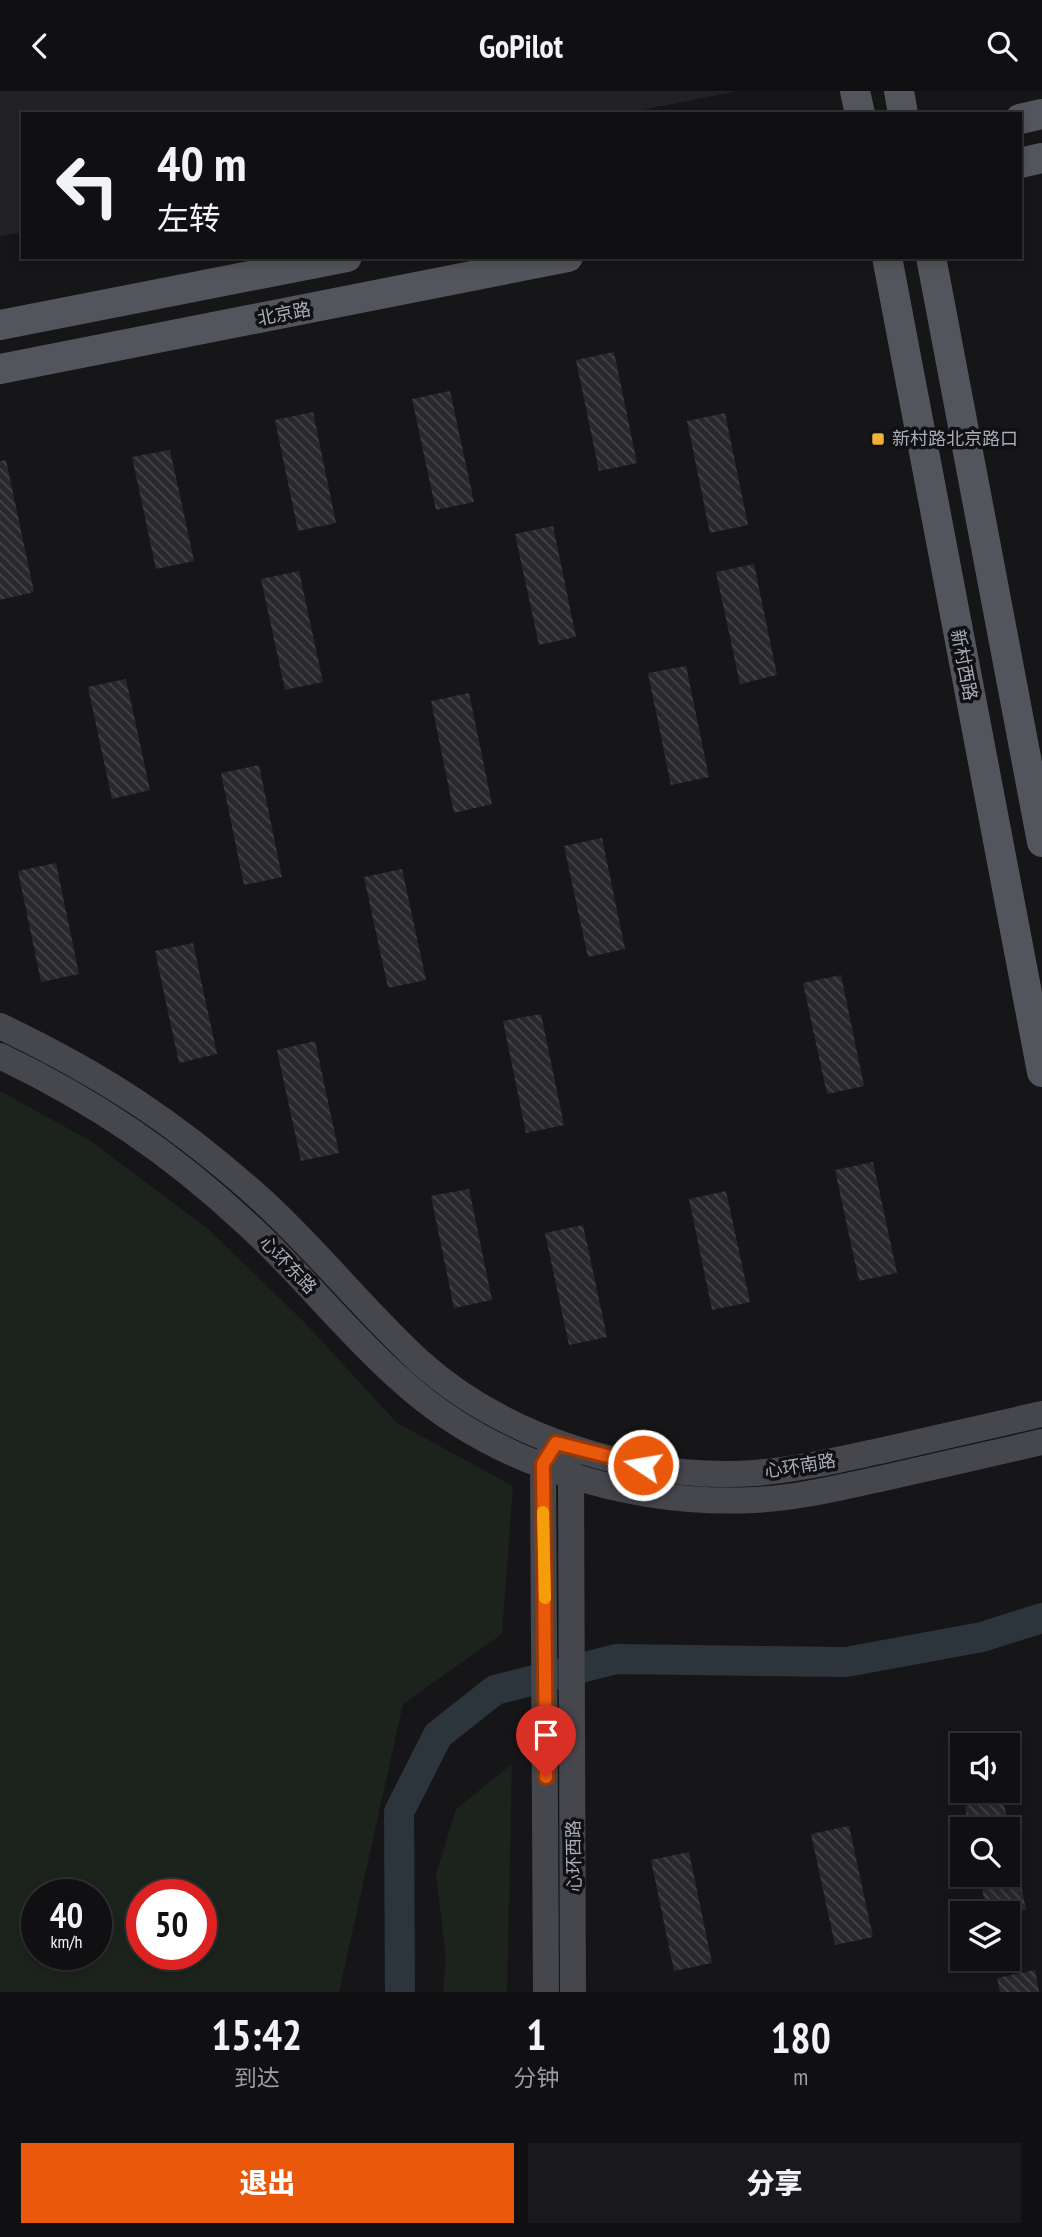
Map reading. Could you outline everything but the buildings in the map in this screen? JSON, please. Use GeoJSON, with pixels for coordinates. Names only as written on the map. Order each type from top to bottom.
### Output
{"type":"FeatureCollection","features":[{"type":"Feature","properties":{"kind":"main road"},"geometry":{"type":"LineString","coordinates":[[855,91],[860,112]]}},
{"type":"Feature","properties":{"kind":"main road"},"geometry":{"type":"LineString","coordinates":[[899,91],[903,112]]}},
{"type":"Feature","properties":{"kind":"main road"},"geometry":{"type":"LineString","coordinates":[[1022,119],[1042,114]]}},
{"type":"Feature","properties":{"kind":"main road"},"geometry":{"type":"LineString","coordinates":[[1022,163],[1042,158]]}},
{"type":"Feature","properties":{"kind":"main road"},"geometry":{"type":"LineString","coordinates":[[0,325],[337,259]]}},
{"type":"Feature","properties":{"kind":"main road","name":"北京路"},"geometry":{"type":"LineString","coordinates":[[0,369],[558,259]]}},
{"type":"Feature","properties":{"kind":"main road","name":"新村西路"},"geometry":{"type":"LineString","coordinates":[[887,259],[1042,1072]]}},
{"type":"Feature","properties":{"kind":"main road"},"geometry":{"type":"LineString","coordinates":[[931,259],[1042,842]]}},
{"type":"Feature","properties":{"kind":"main road","name":"心环东路"},"geometry":{"type":"LineString","coordinates":[[0,1026],[103,1079],[156,1112],[206,1152],[297,1233],[422,1363],[549,1454]]}},
{"type":"Feature","properties":{"kind":"main road","name":"心环东路"},"geometry":{"type":"LineString","coordinates":[[0,1056],[90,1102],[140,1134],[189,1173],[286,1260],[405,1384],[442,1412],[480,1435],[549,1454]]}},
{"type":"Feature","properties":{"kind":"main road","name":"心环南路"},"geometry":{"type":"LineString","coordinates":[[549,1454],[666,1470],[753,1473],[835,1461],[1042,1414]]}},
{"type":"Feature","properties":{"kind":"main road","name":"心环南路"},"geometry":{"type":"LineString","coordinates":[[571,1474],[612,1487],[663,1497],[755,1500],[841,1487],[1042,1441]]}},
{"type":"Feature","properties":{"kind":"main road"},"geometry":{"type":"LineString","coordinates":[[549,1454],[571,1474]]}},
{"type":"Feature","properties":{"kind":"main road","name":"心环西路"},"geometry":{"type":"LineString","coordinates":[[546,1992],[545,1624],[549,1454]]}},
{"type":"Feature","properties":{"kind":"main road","name":"心环西路"},"geometry":{"type":"LineString","coordinates":[[571,1474],[573,1992]]}},
{"type":"Feature","properties":{"kind":"shaded area"},"geometry":{"type":"Polygon","coordinates":[[[0,91],[738,91],[632,112],[21,112],[21,232],[0,236],[0,91]]]}},
{"type":"Feature","properties":{"kind":"shaded area"},"geometry":{"type":"Polygon","coordinates":[[[0,1091],[89,1140],[207,1228],[305,1323],[397,1423],[513,1486],[502,1634],[403,1704],[339,1992],[0,1992],[0,1091]]]}},
{"type":"Feature","properties":{"kind":"shaded area"},"geometry":{"type":"Polygon","coordinates":[[[512,1764],[507,1992],[443,1992],[446,1959],[436,1874],[456,1809],[512,1764]]]}},
{"type":"Feature","properties":{"kind":"waterway"},"geometry":{"type":"LineString","coordinates":[[400,1992],[399,1812],[438,1735],[495,1690],[616,1659],[846,1662],[982,1637],[1042,1618]]}},
{"type":"Feature","properties":{"kind":"slow traffic"},"geometry":{"type":"LineString","coordinates":[[543,1512],[545,1598]]}},
{"type":"Feature","properties":{"kind":"place","name":"新村路北京路口"},"geometry":{"type":"Point","coordinates":[878,439]}},
{"type":"Feature","properties":{"kind":"route"},"geometry":{"type":"LineString","coordinates":[[546,1777],[543,1464],[556,1443],[643,1465]]}}]}
